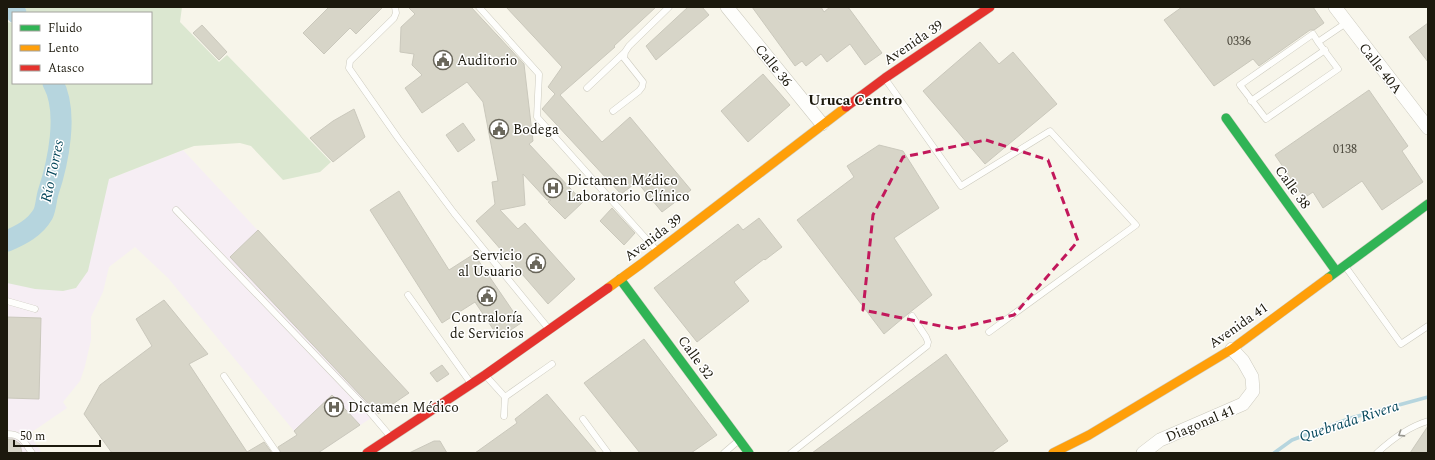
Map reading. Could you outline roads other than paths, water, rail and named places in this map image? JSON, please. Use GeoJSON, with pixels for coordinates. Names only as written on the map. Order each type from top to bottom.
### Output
{"type":"FeatureCollection","features":[{"type":"Feature","properties":{"kind":"street","name":"Calle 36"},"geometry":{"type":"LineString","coordinates":[[727,7],[822,124]]}},
{"type":"Feature","properties":{"kind":"street","name":"Avenida 39"},"geometry":{"type":"LineString","coordinates":[[367,453],[471,384],[658,252],[822,124],[884,78],[990,7]]}},
{"type":"Feature","properties":{"kind":"street","name":"Calle 40A"},"geometry":{"type":"LineString","coordinates":[[1335,7],[1428,128]]}},
{"type":"Feature","properties":{"kind":"street","name":"Calle 38"},"geometry":{"type":"LineString","coordinates":[[1226,118],[1336,271]]}},
{"type":"Feature","properties":{"kind":"street","name":"Avenida 41"},"geometry":{"type":"LineString","coordinates":[[1053,453],[1089,435],[1232,349],[1428,204]]}},
{"type":"Feature","properties":{"kind":"street","name":"Calle 32"},"geometry":{"type":"LineString","coordinates":[[620,278],[749,453]]}},
{"type":"Feature","properties":{"kind":"street","name":"Diagonal 41"},"geometry":{"type":"LineString","coordinates":[[1143,453],[1160,440],[1243,404],[1253,391],[1252,377],[1243,361],[1232,349]]}},
{"type":"Feature","properties":{"kind":"lane"},"geometry":{"type":"LineString","coordinates":[[395,7],[396,13],[394,18],[350,61],[349,68],[398,138],[454,213],[549,329]]}},
{"type":"Feature","properties":{"kind":"lane"},"geometry":{"type":"LineString","coordinates":[[479,7],[539,74],[537,117],[658,252]]}},
{"type":"Feature","properties":{"kind":"lane"},"geometry":{"type":"LineString","coordinates":[[587,88],[669,7]]}},
{"type":"Feature","properties":{"kind":"lane"},"geometry":{"type":"LineString","coordinates":[[1318,42],[1346,23]]}},
{"type":"Feature","properties":{"kind":"lane"},"geometry":{"type":"LineString","coordinates":[[1313,34],[1325,50],[1338,69],[1266,119],[1240,85],[1313,34]]}},
{"type":"Feature","properties":{"kind":"lane"},"geometry":{"type":"LineString","coordinates":[[1251,101],[1325,50]]}},
{"type":"Feature","properties":{"kind":"lane"},"geometry":{"type":"LineString","coordinates":[[613,111],[642,87],[643,82],[624,58],[625,52]]}},
{"type":"Feature","properties":{"kind":"lane"},"geometry":{"type":"LineString","coordinates":[[884,78],[961,186],[1050,131],[1136,225],[989,332]]}},
{"type":"Feature","properties":{"kind":"lane"},"geometry":{"type":"LineString","coordinates":[[176,210],[368,410],[391,437]]}},
{"type":"Feature","properties":{"kind":"lane"},"geometry":{"type":"LineString","coordinates":[[1344,265],[1401,344],[1428,326]]}},
{"type":"Feature","properties":{"kind":"lane"},"geometry":{"type":"LineString","coordinates":[[408,295],[471,384]]}},
{"type":"Feature","properties":{"kind":"lane"},"geometry":{"type":"LineString","coordinates":[[7,301],[35,309]]}},
{"type":"Feature","properties":{"kind":"lane"},"geometry":{"type":"LineString","coordinates":[[791,453],[927,346],[928,342],[926,337],[912,316]]}},
{"type":"Feature","properties":{"kind":"lane"},"geometry":{"type":"LineString","coordinates":[[505,397],[552,364]]}},
{"type":"Feature","properties":{"kind":"lane"},"geometry":{"type":"LineString","coordinates":[[484,375],[505,397],[504,416]]}},
{"type":"Feature","properties":{"kind":"lane"},"geometry":{"type":"LineString","coordinates":[[224,376],[277,453]]}},
{"type":"Feature","properties":{"kind":"lane"},"geometry":{"type":"LineString","coordinates":[[583,419],[608,453]]}},
{"type":"Feature","properties":{"kind":"lane"},"geometry":{"type":"LineString","coordinates":[[1377,453],[1388,443],[1415,425],[1428,421]]}},
{"type":"Feature","properties":{"kind":"lane"},"geometry":{"type":"LineString","coordinates":[[7,434],[16,434],[19,436],[32,453]]}},
{"type":"Feature","properties":{"kind":"lane"},"geometry":{"type":"LineString","coordinates":[[724,453],[740,440]]}},
{"type":"Feature","properties":{"kind":"waterway","name":"Río Torres"},"geometry":{"type":"LineString","coordinates":[[12,7],[15,12]]}},
{"type":"Feature","properties":{"kind":"waterway","name":"Río Torres"},"geometry":{"type":"LineString","coordinates":[[7,241],[22,234],[32,227],[40,219],[45,209],[60,138],[60,108],[58,95],[53,84]]}},
{"type":"Feature","properties":{"kind":"waterway","name":"Quebrada Rivera"},"geometry":{"type":"LineString","coordinates":[[1274,453],[1292,440],[1351,418],[1428,397]]}},
{"type":"Feature","properties":{"kind":"place","name":"Auditorio"},"geometry":{"type":"Point","coordinates":[443,60]}},
{"type":"Feature","properties":{"kind":"place","name":"Bodega"},"geometry":{"type":"Point","coordinates":[499,129]}},
{"type":"Feature","properties":{"kind":"place","name":"Dictamen Médico Laboratorio Clínico"},"geometry":{"type":"Point","coordinates":[553,188]}},
{"type":"Feature","properties":{"kind":"place","name":"Servicio al Usuario"},"geometry":{"type":"Point","coordinates":[536,263]}},
{"type":"Feature","properties":{"kind":"place","name":"Contraloría de Servicios"},"geometry":{"type":"Point","coordinates":[487,296]}},
{"type":"Feature","properties":{"kind":"place","name":"Dictamen Médico"},"geometry":{"type":"Point","coordinates":[334,407]}},
{"type":"Feature","properties":{"kind":"district","name":"Uruca Centro"},"geometry":{"type":"Point","coordinates":[855,100]}}]}
